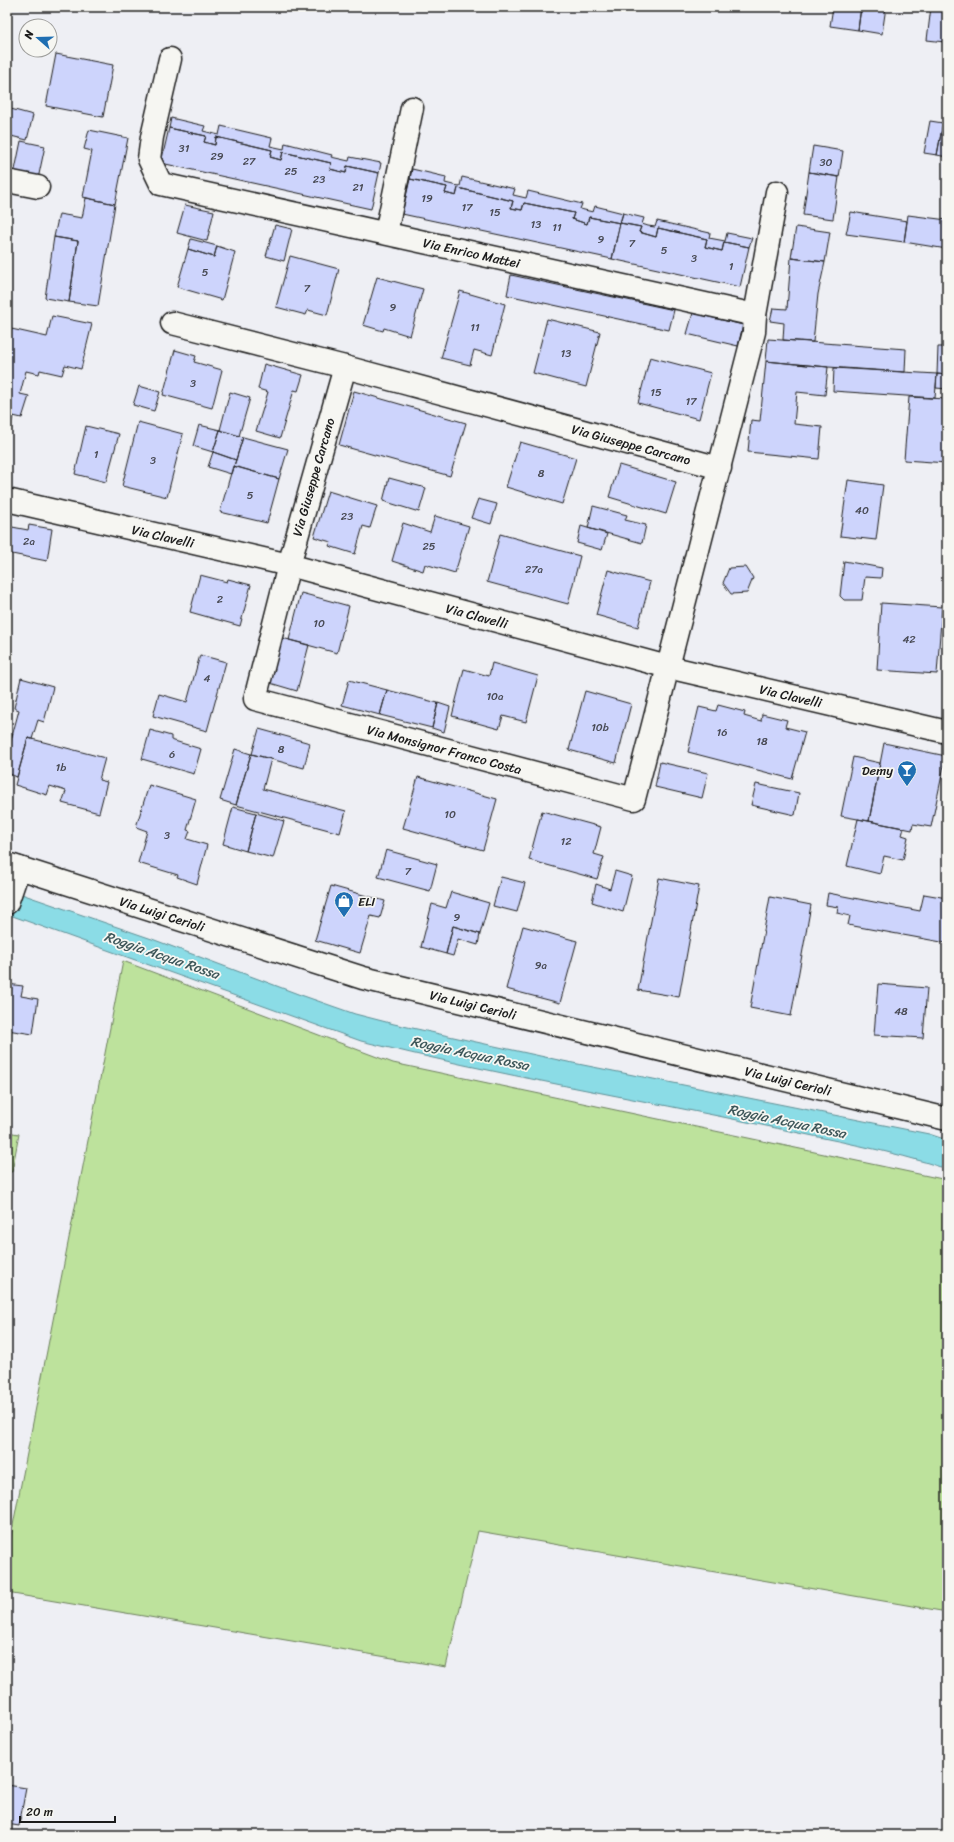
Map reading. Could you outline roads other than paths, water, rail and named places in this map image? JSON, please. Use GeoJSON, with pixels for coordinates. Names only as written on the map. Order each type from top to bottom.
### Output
{"type":"FeatureCollection","features":[{"type":"Feature","properties":{"kind":"street","name":"Via Enrico Mattei"},"geometry":{"type":"LineString","coordinates":[[170,58],[152,136],[149,159],[161,184],[755,314]]}},
{"type":"Feature","properties":{"kind":"street"},"geometry":{"type":"LineString","coordinates":[[386,233],[412,108]]}},
{"type":"Feature","properties":{"kind":"street"},"geometry":{"type":"LineString","coordinates":[[7,181],[38,187]]}},
{"type":"Feature","properties":{"kind":"street"},"geometry":{"type":"LineString","coordinates":[[668,667],[754,332],[755,314],[777,192]]}},
{"type":"Feature","properties":{"kind":"street","name":"Via Giuseppe Carcano"},"geometry":{"type":"LineString","coordinates":[[172,323],[345,366],[720,468]]}},
{"type":"Feature","properties":{"kind":"street","name":"Via Giuseppe Carcano"},"geometry":{"type":"LineString","coordinates":[[289,565],[345,366]]}},
{"type":"Feature","properties":{"kind":"street","name":"Via Clavelli"},"geometry":{"type":"LineString","coordinates":[[7,500],[289,565],[668,667],[947,732]]}},
{"type":"Feature","properties":{"kind":"street","name":"Via Monsignor Franco Costa"},"geometry":{"type":"LineString","coordinates":[[289,565],[256,699],[634,799],[668,667]]}},
{"type":"Feature","properties":{"kind":"street"},"geometry":{"type":"LineString","coordinates":[[7,902],[13,866]]}},
{"type":"Feature","properties":{"kind":"street","name":"Via Luigi Cerioli"},"geometry":{"type":"LineString","coordinates":[[13,866],[363,978],[947,1120]]}},
{"type":"Feature","properties":{"kind":"water","name":"Roggia Acqua Rossa"},"geometry":{"type":"Polygon","coordinates":[[[7,889],[152,939],[355,1014],[563,1061],[929,1134],[947,1140],[947,1169],[904,1156],[860,1146],[720,1116],[514,1076],[361,1041],[7,914],[7,889]]]}},
{"type":"Feature","properties":{"kind":"place","name":"Demy"},"geometry":{"type":"Point","coordinates":[907,787]}},
{"type":"Feature","properties":{"kind":"place","name":"ELI"},"geometry":{"type":"Point","coordinates":[344,918]}}]}
